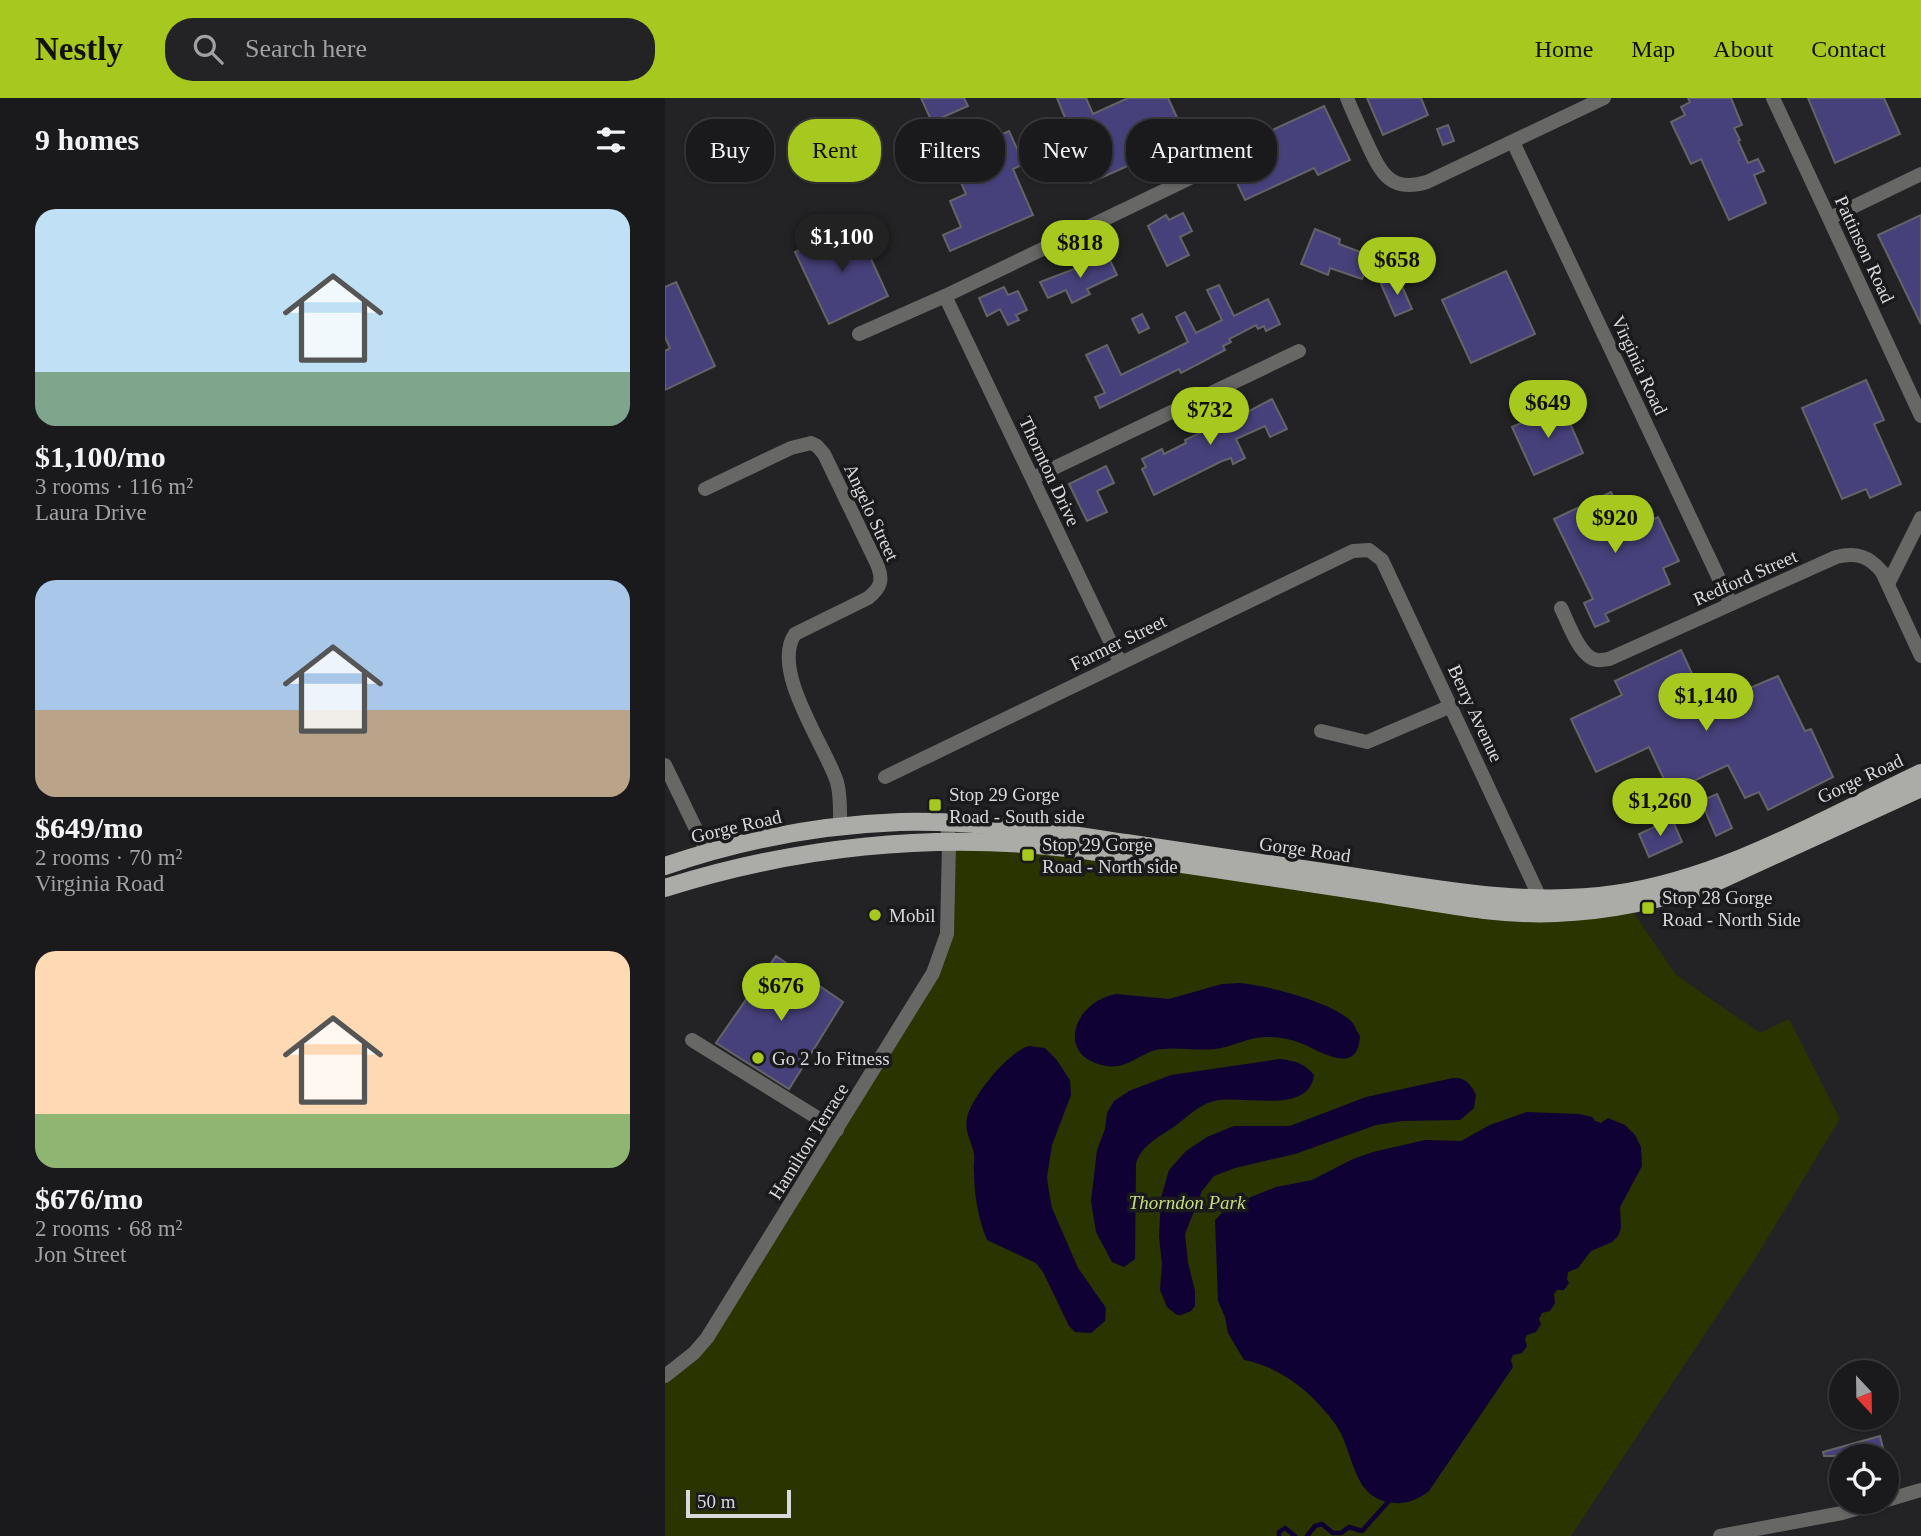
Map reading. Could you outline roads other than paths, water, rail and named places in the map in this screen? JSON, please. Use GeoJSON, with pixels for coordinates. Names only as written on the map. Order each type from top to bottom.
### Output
{"type":"FeatureCollection","features":[{"type":"Feature","properties":{"kind":"main road","name":"Gorge Road"},"geometry":{"type":"LineString","coordinates":[[665,866],[706,852],[840,826],[947,823],[1078,836],[1420,887],[1487,895],[1569,899],[1615,895],[1661,886],[1705,872],[1766,847],[1921,773]]}},
{"type":"Feature","properties":{"kind":"main road","name":"Gorge Road"},"geometry":{"type":"LineString","coordinates":[[665,888],[712,873],[827,851],[889,844],[989,843],[1064,848],[1457,905],[1554,913],[1629,906],[1684,893],[1718,881],[1921,788]]}},
{"type":"Feature","properties":{"kind":"street"},"geometry":{"type":"LineString","coordinates":[[1346,98],[1382,173],[1398,184],[1408,186],[1427,182],[1604,98]]}},
{"type":"Feature","properties":{"kind":"street","name":"Pattinson Road"},"geometry":{"type":"LineString","coordinates":[[1773,98],[1921,416]]}},
{"type":"Feature","properties":{"kind":"street","name":"Virginia Road"},"geometry":{"type":"LineString","coordinates":[[1513,142],[1731,604]]}},
{"type":"Feature","properties":{"kind":"street"},"geometry":{"type":"LineString","coordinates":[[1830,218],[1921,174]]}},
{"type":"Feature","properties":{"kind":"street"},"geometry":{"type":"LineString","coordinates":[[859,334],[946,296],[1182,182]]}},
{"type":"Feature","properties":{"kind":"street","name":"Thornton Drive"},"geometry":{"type":"LineString","coordinates":[[946,296],[1120,662]]}},
{"type":"Feature","properties":{"kind":"street"},"geometry":{"type":"LineString","coordinates":[[1033,478],[1299,351]]}},
{"type":"Feature","properties":{"kind":"street","name":"Angelo Street"},"geometry":{"type":"LineString","coordinates":[[705,489],[792,448],[811,443],[824,454],[877,564],[881,583],[877,592],[795,634],[788,649],[803,712],[837,781],[840,826]]}},
{"type":"Feature","properties":{"kind":"street"},"geometry":{"type":"LineString","coordinates":[[1888,584],[1921,518]]}},
{"type":"Feature","properties":{"kind":"street","name":"Farmer Street"},"geometry":{"type":"LineString","coordinates":[[885,777],[1353,551],[1369,550]]}},
{"type":"Feature","properties":{"kind":"street","name":"Berry Avenue"},"geometry":{"type":"LineString","coordinates":[[1369,550],[1382,560],[1540,898]]}},
{"type":"Feature","properties":{"kind":"street","name":"Redford Street"},"geometry":{"type":"LineString","coordinates":[[1561,608],[1587,656],[1597,660],[1609,659],[1836,556],[1850,553],[1873,562],[1888,584],[1921,656]]}},
{"type":"Feature","properties":{"kind":"street"},"geometry":{"type":"LineString","coordinates":[[1321,731],[1367,742],[1451,706]]}},
{"type":"Feature","properties":{"kind":"street"},"geometry":{"type":"LineString","coordinates":[[665,765],[706,852]]}},
{"type":"Feature","properties":{"kind":"street","name":"Hamilton Terrace"},"geometry":{"type":"LineString","coordinates":[[665,1376],[694,1353],[707,1338],[920,997],[940,956],[947,934],[947,823]]}},
{"type":"Feature","properties":{"kind":"street"},"geometry":{"type":"LineString","coordinates":[[692,1040],[837,1130]]}},
{"type":"Feature","properties":{"kind":"street"},"geometry":{"type":"LineString","coordinates":[[1899,1496],[1921,1490]]}},
{"type":"Feature","properties":{"kind":"street"},"geometry":{"type":"LineString","coordinates":[[1720,1536],[1837,1514]]}},
{"type":"Feature","properties":{"kind":"waterway"},"geometry":{"type":"LineString","coordinates":[[1307,1536],[1315,1526],[1322,1524],[1333,1533],[1341,1533],[1349,1527],[1362,1531],[1388,1502]]}},
{"type":"Feature","properties":{"kind":"waterway"},"geometry":{"type":"LineString","coordinates":[[1279,1536],[1279,1532],[1285,1528],[1295,1536]]}},
{"type":"Feature","properties":{"kind":"place","name":"Stop 29 Gorge Road - South side"},"geometry":{"type":"Point","coordinates":[935,805]}},
{"type":"Feature","properties":{"kind":"place","name":"Stop 29 Gorge Road - North side"},"geometry":{"type":"Point","coordinates":[1028,855]}},
{"type":"Feature","properties":{"kind":"place","name":"Stop 28 Gorge Road - North Side"},"geometry":{"type":"Point","coordinates":[1648,908]}},
{"type":"Feature","properties":{"kind":"place","name":"Mobil"},"geometry":{"type":"Point","coordinates":[875,915]}},
{"type":"Feature","properties":{"kind":"place","name":"Go 2 Jo Fitness"},"geometry":{"type":"Point","coordinates":[758,1058]}},
{"type":"Feature","properties":{"kind":"park label","name":"Thorndon Park"},"geometry":{"type":"Point","coordinates":[1187,1202]}}]}
